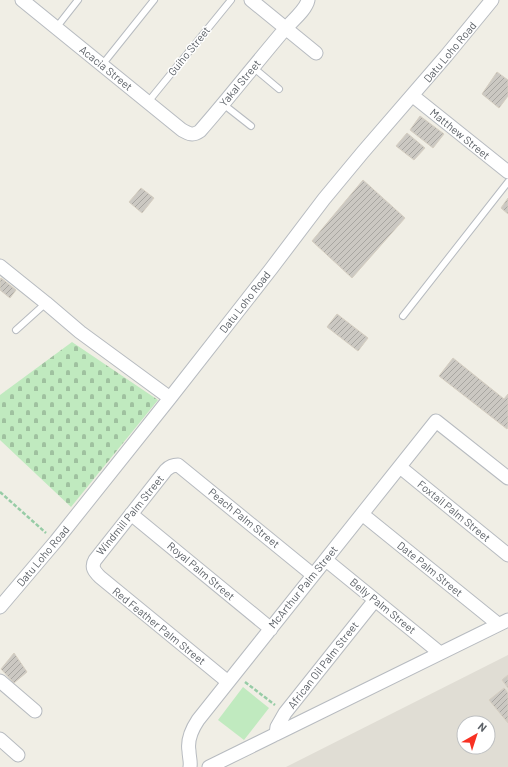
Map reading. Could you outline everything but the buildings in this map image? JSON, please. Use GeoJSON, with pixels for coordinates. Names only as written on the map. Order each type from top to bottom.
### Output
{"type":"FeatureCollection","features":[{"type":"Feature","properties":{"kind":"street","name":"Acacia Street"},"geometry":{"type":"LineString","coordinates":[[22,0],[182,130],[192,134]]}},
{"type":"Feature","properties":{"kind":"street"},"geometry":{"type":"LineString","coordinates":[[250,0],[316,53]]}},
{"type":"Feature","properties":{"kind":"street","name":"Yakal Street"},"geometry":{"type":"LineString","coordinates":[[192,134],[200,132],[286,28],[300,14],[308,0]]}},
{"type":"Feature","properties":{"kind":"street","name":"Datu Loho Road"},"geometry":{"type":"LineString","coordinates":[[0,607],[56,542],[271,269],[324,199],[363,152],[413,96],[492,0]]}},
{"type":"Feature","properties":{"kind":"street","name":"Matthew Street"},"geometry":{"type":"LineString","coordinates":[[413,96],[508,172]]}},
{"type":"Feature","properties":{"kind":"street"},"geometry":{"type":"LineString","coordinates":[[0,266],[80,332],[170,398]]}},
{"type":"Feature","properties":{"kind":"street","name":"McArthur Palm Street"},"geometry":{"type":"LineString","coordinates":[[194,765],[188,750],[192,730],[198,720],[436,421],[508,478]]}},
{"type":"Feature","properties":{"kind":"street","name":"Windmill Palm Street"},"geometry":{"type":"LineString","coordinates":[[93,568],[95,560],[131,514],[166,470],[174,465]]}},
{"type":"Feature","properties":{"kind":"street","name":"Peach Palm Street"},"geometry":{"type":"LineString","coordinates":[[174,465],[178,465],[182,468],[313,575]]}},
{"type":"Feature","properties":{"kind":"street","name":"Foxtail Palm Street"},"geometry":{"type":"LineString","coordinates":[[400,467],[508,555]]}},
{"type":"Feature","properties":{"kind":"street","name":"Royal Palm Street"},"geometry":{"type":"LineString","coordinates":[[131,514],[270,629]]}},
{"type":"Feature","properties":{"kind":"street","name":"Date Palm Street"},"geometry":{"type":"LineString","coordinates":[[362,514],[503,622]]}},
{"type":"Feature","properties":{"kind":"street","name":"Belly Palm Street"},"geometry":{"type":"LineString","coordinates":[[326,560],[440,653]]}},
{"type":"Feature","properties":{"kind":"street","name":"Red Feather Palm Street"},"geometry":{"type":"LineString","coordinates":[[93,568],[100,577],[231,678]]}},
{"type":"Feature","properties":{"kind":"street","name":"African Oil Palm Street"},"geometry":{"type":"LineString","coordinates":[[276,734],[285,713],[375,600]]}},
{"type":"Feature","properties":{"kind":"street"},"geometry":{"type":"LineString","coordinates":[[209,767],[503,622]]}},
{"type":"Feature","properties":{"kind":"street"},"geometry":{"type":"LineString","coordinates":[[0,681],[35,711]]}},
{"type":"Feature","properties":{"kind":"street"},"geometry":{"type":"LineString","coordinates":[[0,739],[18,755]]}},
{"type":"Feature","properties":{"kind":"lane"},"geometry":{"type":"LineString","coordinates":[[56,28],[78,0]]}},
{"type":"Feature","properties":{"kind":"lane"},"geometry":{"type":"LineString","coordinates":[[102,65],[154,0]]}},
{"type":"Feature","properties":{"kind":"lane","name":"Guiho Street"},"geometry":{"type":"LineString","coordinates":[[148,102],[231,0]]}},
{"type":"Feature","properties":{"kind":"lane"},"geometry":{"type":"LineString","coordinates":[[254,68],[279,89]]}},
{"type":"Feature","properties":{"kind":"lane"},"geometry":{"type":"LineString","coordinates":[[223,104],[250,126]]}},
{"type":"Feature","properties":{"kind":"lane"},"geometry":{"type":"LineString","coordinates":[[403,316],[508,182]]}},
{"type":"Feature","properties":{"kind":"lane"},"geometry":{"type":"LineString","coordinates":[[16,330],[46,303]]}},
{"type":"Feature","properties":{"kind":"path"},"geometry":{"type":"LineString","coordinates":[[0,492],[56,542]]}},
{"type":"Feature","properties":{"kind":"path"},"geometry":{"type":"LineString","coordinates":[[231,678],[285,713]]}},
{"type":"Feature","properties":{"kind":"shaded area"},"geometry":{"type":"Polygon","coordinates":[[[508,655],[508,767],[286,767],[508,655]]]}},
{"type":"Feature","properties":{"kind":"green space"},"geometry":{"type":"Polygon","coordinates":[[[72,342],[158,400],[71,507],[0,440],[0,395],[72,342]]]}},
{"type":"Feature","properties":{"kind":"green space"},"geometry":{"type":"Polygon","coordinates":[[[243,687],[269,708],[244,740],[218,720],[243,687]]]}}]}
